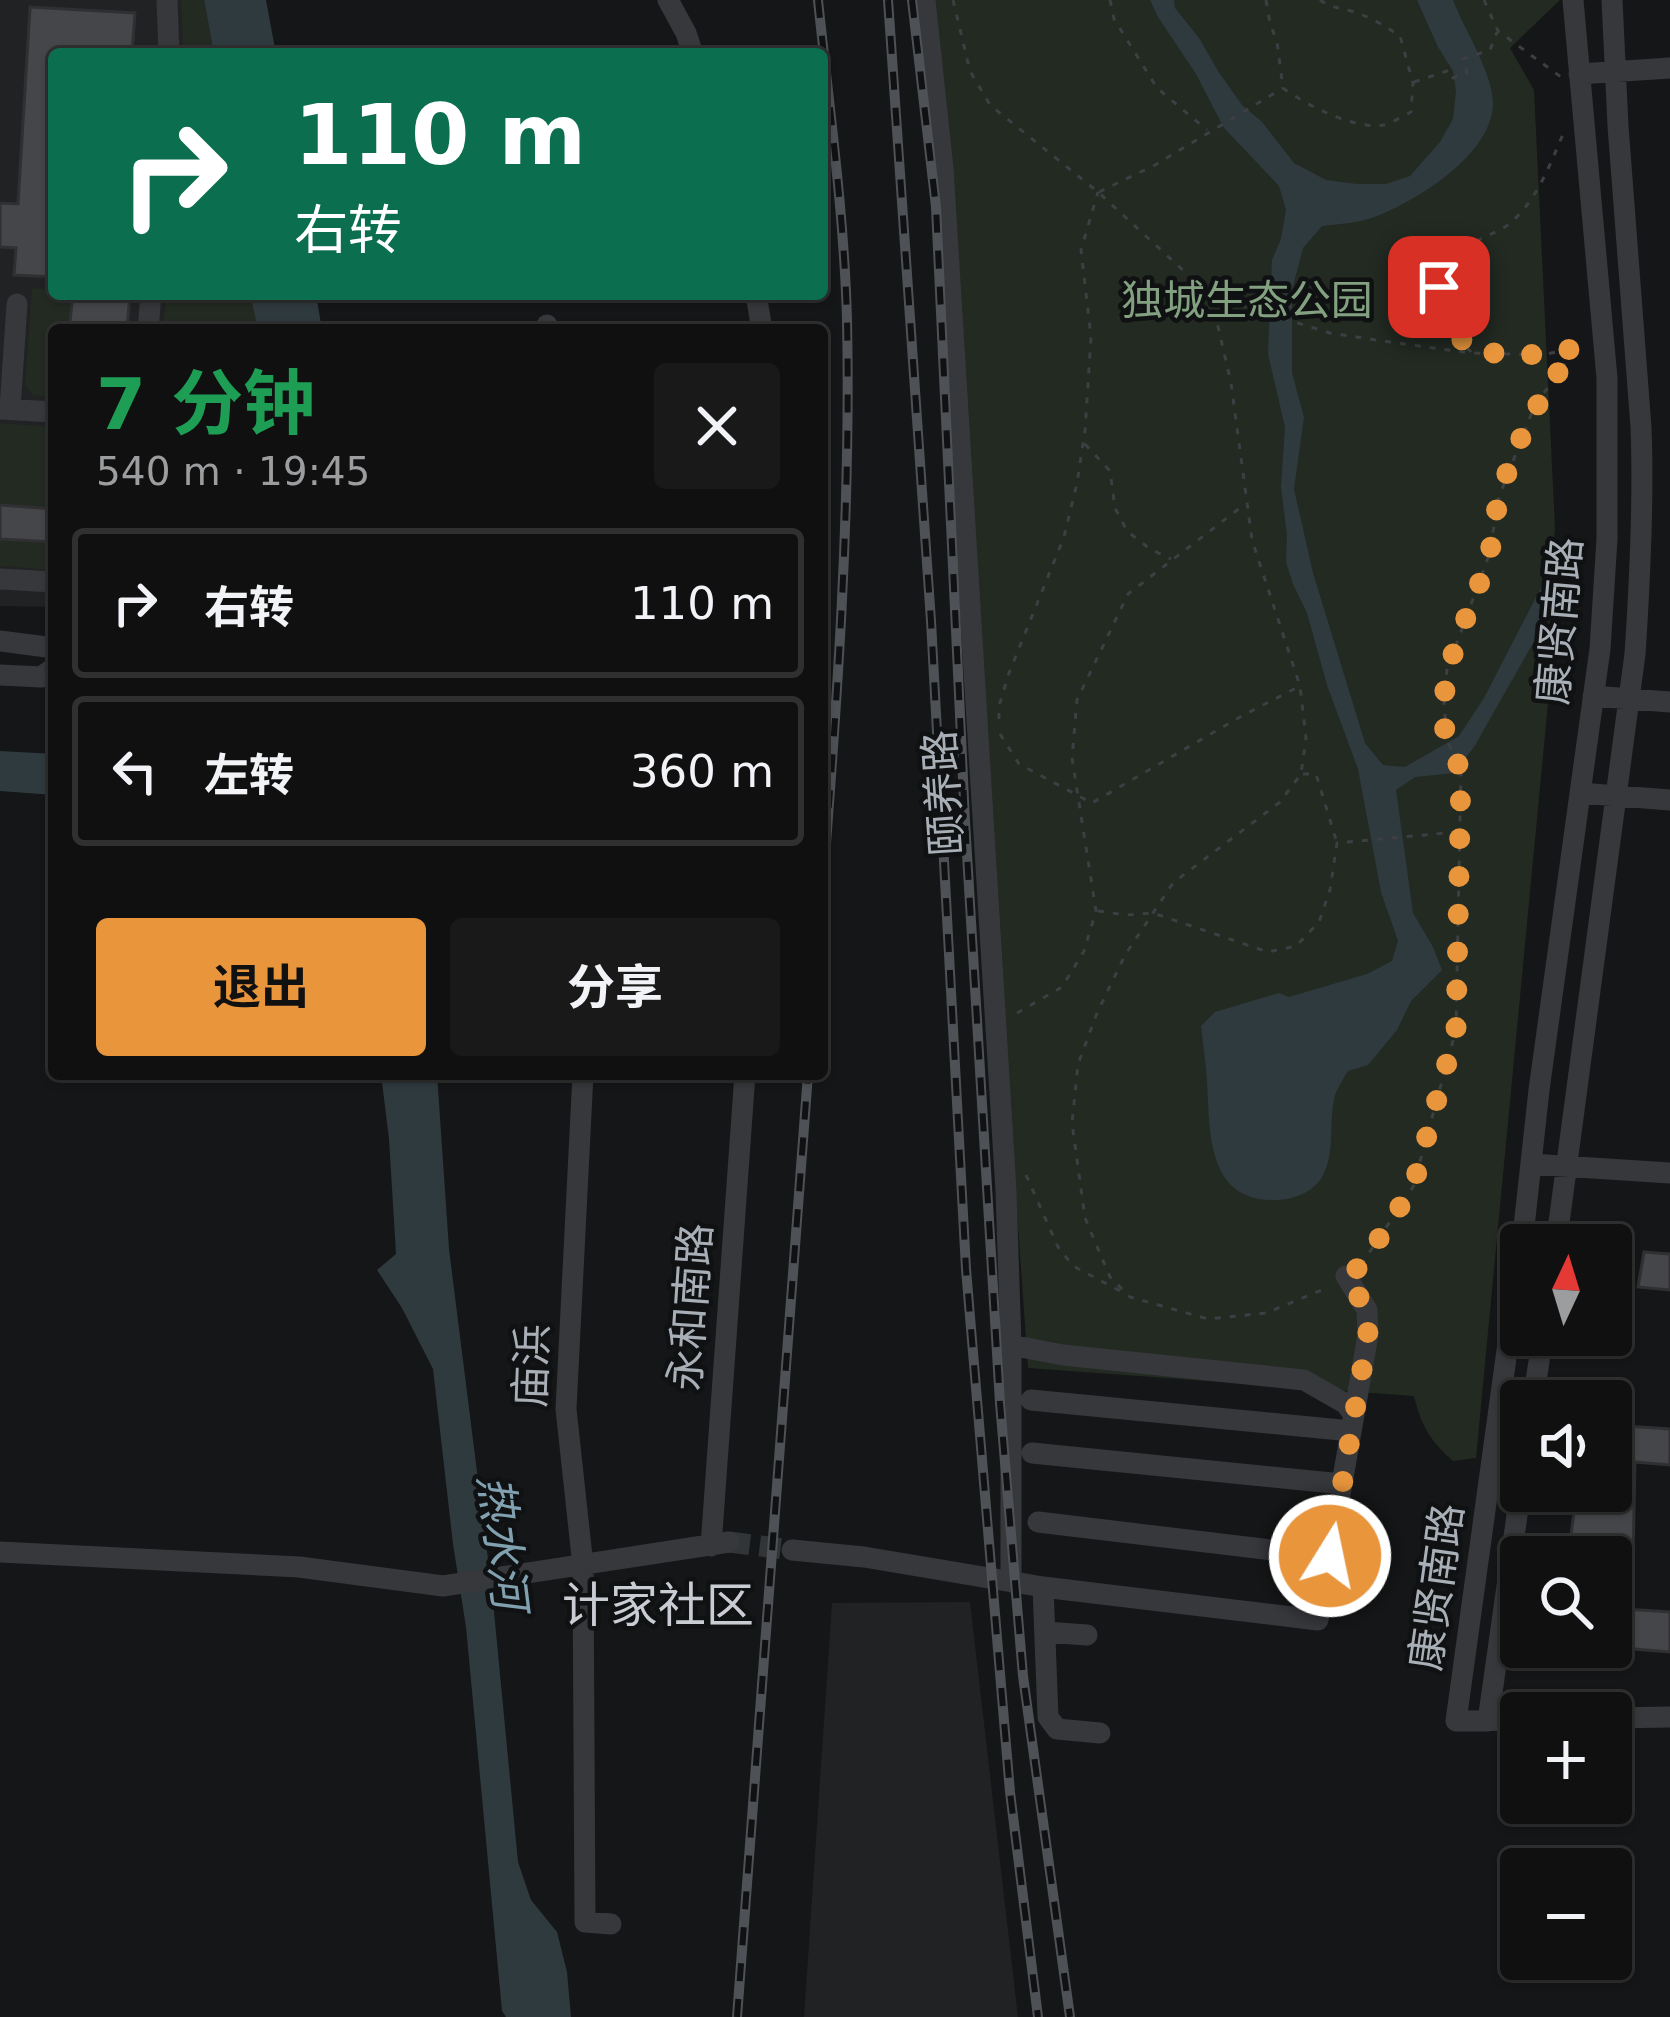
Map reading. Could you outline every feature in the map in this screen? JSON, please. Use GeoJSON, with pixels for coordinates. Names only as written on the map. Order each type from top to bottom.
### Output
{"type":"FeatureCollection","features":[{"type":"Feature","properties":{"kind":"street"},"geometry":{"type":"LineString","coordinates":[[167,0],[169,48]]}},
{"type":"Feature","properties":{"kind":"street"},"geometry":{"type":"LineString","coordinates":[[668,0],[690,48]]}},
{"type":"Feature","properties":{"kind":"street","name":"颐养路"},"geometry":{"type":"LineString","coordinates":[[925,0],[944,168],[1006,1191],[1011,1582]]}},
{"type":"Feature","properties":{"kind":"street","name":"康贤南路"},"geometry":{"type":"LineString","coordinates":[[1524,1224],[1604,596],[1608,412],[1575,79],[1573,0]]}},
{"type":"Feature","properties":{"kind":"street","name":"康贤南路"},"geometry":{"type":"LineString","coordinates":[[1559,1224],[1629,699],[1639,588],[1642,474],[1612,0]]}},
{"type":"Feature","properties":{"kind":"street"},"geometry":{"type":"LineString","coordinates":[[1575,79],[1670,68]]}},
{"type":"Feature","properties":{"kind":"street"},"geometry":{"type":"LineString","coordinates":[[17,304],[5,409],[48,412]]}},
{"type":"Feature","properties":{"kind":"street"},"geometry":{"type":"LineString","coordinates":[[0,579],[48,582]]}},
{"type":"Feature","properties":{"kind":"street"},"geometry":{"type":"LineString","coordinates":[[0,641],[48,647]]}},
{"type":"Feature","properties":{"kind":"street"},"geometry":{"type":"LineString","coordinates":[[0,674],[41,677],[48,672]]}},
{"type":"Feature","properties":{"kind":"street"},"geometry":{"type":"LineString","coordinates":[[1594,696],[1670,702]]}},
{"type":"Feature","properties":{"kind":"street"},"geometry":{"type":"LineString","coordinates":[[1580,793],[1670,800]]}},
{"type":"Feature","properties":{"kind":"street","name":"庙浜"},"geometry":{"type":"LineString","coordinates":[[583,1080],[566,1409],[583,1566],[585,1922],[611,1924]]}},
{"type":"Feature","properties":{"kind":"street","name":"永和南路"},"geometry":{"type":"LineString","coordinates":[[583,1566],[720,1544],[745,1080]]}},
{"type":"Feature","properties":{"kind":"street"},"geometry":{"type":"LineString","coordinates":[[1531,1164],[1670,1173]]}},
{"type":"Feature","properties":{"kind":"street"},"geometry":{"type":"LineString","coordinates":[[792,1550],[864,1557],[1043,1588],[1318,1620],[1368,1335],[1367,1310],[1346,1276]]}},
{"type":"Feature","properties":{"kind":"street"},"geometry":{"type":"LineString","coordinates":[[1011,1345],[1304,1380],[1346,1404],[1353,1423]]}},
{"type":"Feature","properties":{"kind":"street","name":"康贤南路"},"geometry":{"type":"LineString","coordinates":[[1506,1356],[1456,1721],[1488,1720],[1517,1512]]}},
{"type":"Feature","properties":{"kind":"street"},"geometry":{"type":"LineString","coordinates":[[1031,1400],[1353,1423]]}},
{"type":"Feature","properties":{"kind":"street"},"geometry":{"type":"LineString","coordinates":[[1033,1453],[1342,1484]]}},
{"type":"Feature","properties":{"kind":"street"},"geometry":{"type":"LineString","coordinates":[[1038,1522],[1330,1556]]}},
{"type":"Feature","properties":{"kind":"street"},"geometry":{"type":"LineString","coordinates":[[0,1552],[299,1567],[443,1586],[583,1566]]}},
{"type":"Feature","properties":{"kind":"street"},"geometry":{"type":"LineString","coordinates":[[1043,1588],[1048,1717],[1057,1729],[1100,1733]]}},
{"type":"Feature","properties":{"kind":"street"},"geometry":{"type":"LineString","coordinates":[[1045,1632],[1087,1635]]}},
{"type":"Feature","properties":{"kind":"street"},"geometry":{"type":"LineString","coordinates":[[1632,1718],[1670,1717]]}},
{"type":"Feature","properties":{"kind":"street"},"geometry":{"type":"LineString","coordinates":[[1488,1720],[1500,1720]]}},
{"type":"Feature","properties":{"kind":"path"},"geometry":{"type":"LineString","coordinates":[[953,0],[970,71],[990,105],[1098,192],[1211,296],[1330,333],[1472,352],[1542,355],[1576,348],[1534,407],[1499,497],[1490,555],[1448,670],[1447,740],[1461,770],[1456,1030],[1413,1187],[1361,1266],[1323,1291],[1266,1313],[1208,1319],[1130,1297],[1073,1265],[1058,1247],[1025,1172]]}},
{"type":"Feature","properties":{"kind":"path"},"geometry":{"type":"LineString","coordinates":[[1110,0],[1114,19],[1157,88],[1209,130]]}},
{"type":"Feature","properties":{"kind":"path"},"geometry":{"type":"LineString","coordinates":[[1266,0],[1283,88],[1357,123],[1384,125],[1411,112],[1413,83],[1400,36],[1379,22],[1320,0]]}},
{"type":"Feature","properties":{"kind":"path"},"geometry":{"type":"LineString","coordinates":[[1484,0],[1498,31],[1575,79]]}},
{"type":"Feature","properties":{"kind":"path"},"geometry":{"type":"LineString","coordinates":[[1413,83],[1450,70],[1453,78],[1467,73],[1463,59],[1490,50],[1498,31]]}},
{"type":"Feature","properties":{"kind":"path"},"geometry":{"type":"LineString","coordinates":[[1283,88],[1155,165],[1098,192],[1081,250],[1090,337],[1083,442],[1064,537],[1010,673],[998,731],[1019,764],[1092,803],[1300,686]]}},
{"type":"Feature","properties":{"kind":"path"},"geometry":{"type":"LineString","coordinates":[[1472,352],[1443,317],[1439,287],[1452,262],[1474,243],[1509,225],[1530,199],[1564,131]]}},
{"type":"Feature","properties":{"kind":"path"},"geometry":{"type":"LineString","coordinates":[[1130,1297],[1110,1277],[1085,1219],[1072,1123],[1078,1064],[1125,955],[1173,883],[1280,802],[1301,774],[1306,738],[1300,686],[1252,540],[1231,383],[1211,296]]}},
{"type":"Feature","properties":{"kind":"path"},"geometry":{"type":"LineString","coordinates":[[1083,442],[1110,471],[1115,508],[1127,532],[1172,559]]}},
{"type":"Feature","properties":{"kind":"path"},"geometry":{"type":"LineString","coordinates":[[1013,1015],[1062,987],[1084,951],[1096,911],[1072,758],[1077,700],[1128,594],[1247,503]]}},
{"type":"Feature","properties":{"kind":"path"},"geometry":{"type":"LineString","coordinates":[[1096,911],[1153,913],[1268,952],[1296,946],[1319,922],[1330,890],[1337,843],[1316,774],[1301,774]]}},
{"type":"Feature","properties":{"kind":"path"},"geometry":{"type":"LineString","coordinates":[[1337,843],[1458,832]]}},
{"type":"Feature","properties":{"kind":"shaded area"},"geometry":{"type":"Polygon","coordinates":[[[0,0],[191,0],[193,48],[48,48],[48,300],[230,300],[233,324],[48,324],[48,607],[0,606],[0,0]]]}},
{"type":"Feature","properties":{"kind":"shaded area"},"geometry":{"type":"Polygon","coordinates":[[[204,0],[266,0],[275,48],[213,48],[204,0]]]}},
{"type":"Feature","properties":{"kind":"shaded area"},"geometry":{"type":"Polygon","coordinates":[[[1150,0],[1174,0],[1242,105],[1294,163],[1326,180],[1386,184],[1410,176],[1453,119],[1453,71],[1417,0],[1453,0],[1492,92],[1489,123],[1467,157],[1394,209],[1364,220],[1322,226],[1303,248],[1292,290],[1292,373],[1304,417],[1294,489],[1313,573],[1365,743],[1383,765],[1405,767],[1459,736],[1484,698],[1565,541],[1558,599],[1474,747],[1454,773],[1415,777],[1396,790],[1413,913],[1442,970],[1411,1001],[1397,1030],[1368,1065],[1348,1071],[1341,1083],[1333,1105],[1329,1158],[1318,1183],[1281,1200],[1252,1197],[1235,1189],[1216,1159],[1201,1026],[1215,1012],[1367,974],[1392,961],[1398,941],[1381,892],[1358,769],[1286,562],[1281,487],[1285,427],[1268,354],[1272,260],[1286,210],[1279,186],[1224,128],[1150,0]]]}},
{"type":"Feature","properties":{"kind":"shaded area"},"geometry":{"type":"Polygon","coordinates":[[[251,300],[317,300],[321,324],[257,324],[251,300]]]}},
{"type":"Feature","properties":{"kind":"shaded area"},"geometry":{"type":"Polygon","coordinates":[[[0,751],[48,754],[48,795],[0,791],[0,751]]]}},
{"type":"Feature","properties":{"kind":"shaded area"},"geometry":{"type":"Polygon","coordinates":[[[382,1080],[437,1080],[449,1249],[492,1591],[518,1862],[531,1900],[557,1932],[571,2017],[506,2017],[502,2011],[466,1627],[433,1369],[377,1270],[396,1254],[382,1080]]]}},
{"type":"Feature","properties":{"kind":"shaded area"},"geometry":{"type":"Polygon","coordinates":[[[970,1602],[1018,2017],[804,2017],[832,1603],[970,1602]]]}},
{"type":"Feature","properties":{"kind":"green space"},"geometry":{"type":"Polygon","coordinates":[[[181,0],[204,0],[213,48],[183,48],[181,0]]]}},
{"type":"Feature","properties":{"kind":"green space","name":"独城生态公园"},"geometry":{"type":"Polygon","coordinates":[[[923,0],[1560,0],[1510,48],[1534,90],[1555,528],[1549,611],[1558,599],[1476,1458],[1453,1461],[1445,1454],[1428,1432],[1414,1396],[1028,1368],[968,516],[923,0]]]}},
{"type":"Feature","properties":{"kind":"green space"},"geometry":{"type":"Polygon","coordinates":[[[32,288],[48,289],[48,300],[98,300],[136,324],[48,324],[48,396],[33,395],[25,385],[32,288]]]}},
{"type":"Feature","properties":{"kind":"green space"},"geometry":{"type":"Polygon","coordinates":[[[166,300],[251,300],[257,324],[164,324],[166,300]]]}},
{"type":"Feature","properties":{"kind":"green space"},"geometry":{"type":"Polygon","coordinates":[[[0,423],[48,427],[48,570],[0,566],[0,423]]]}},
{"type":"Feature","properties":{"kind":"building"},"geometry":{"type":"Polygon","coordinates":[[[30,7],[135,13],[132,48],[48,48],[48,277],[14,275],[16,248],[0,247],[0,203],[18,204],[30,7]]]}},
{"type":"Feature","properties":{"kind":"building"},"geometry":{"type":"Polygon","coordinates":[[[72,300],[130,300],[128,324],[70,324],[72,300]]]}},
{"type":"Feature","properties":{"kind":"building"},"geometry":{"type":"Polygon","coordinates":[[[0,505],[48,509],[48,542],[0,539],[0,505]]]}},
{"type":"Feature","properties":{"kind":"building"},"geometry":{"type":"Polygon","coordinates":[[[1644,1252],[1670,1254],[1670,1290],[1638,1287],[1644,1252]]]}},
{"type":"Feature","properties":{"kind":"building"},"geometry":{"type":"Polygon","coordinates":[[[1632,1426],[1670,1429],[1670,1465],[1635,1462],[1633,1560],[1632,1536],[1571,1536],[1574,1512],[1632,1512],[1632,1426]]]}},
{"type":"Feature","properties":{"kind":"building"},"geometry":{"type":"Polygon","coordinates":[[[1632,1609],[1670,1612],[1670,1652],[1632,1649],[1632,1609]]]}},
{"type":"Feature","properties":{"kind":"tunnel"},"geometry":{"type":"LineString","coordinates":[[729,1542],[792,1550]]}},
{"type":"Feature","properties":{"kind":"railway"},"geometry":{"type":"LineString","coordinates":[[818,0],[823,48]]}},
{"type":"Feature","properties":{"kind":"railway"},"geometry":{"type":"LineString","coordinates":[[888,0],[931,621],[966,1269],[1010,1792],[1038,2017]]}},
{"type":"Feature","properties":{"kind":"railway"},"geometry":{"type":"LineString","coordinates":[[912,0],[936,207],[965,821],[1000,1403],[1023,1676],[1070,2017]]}},
{"type":"Feature","properties":{"kind":"railway"},"geometry":{"type":"LineString","coordinates":[[828,88],[843,239],[848,391],[842,607],[828,816]]}},
{"type":"Feature","properties":{"kind":"railway"},"geometry":{"type":"LineString","coordinates":[[737,2017],[808,1080]]}},
{"type":"Feature","properties":{"kind":"district","name":"计家社区"},"geometry":{"type":"Point","coordinates":[658,1605]}},
{"type":"Feature","properties":{"kind":"route"},"geometry":{"type":"LineString","coordinates":[[1330,1556],[1368,1335],[1367,1310],[1346,1276],[1361,1266],[1413,1187],[1456,1030],[1462,788],[1461,770],[1447,740],[1448,670],[1490,555],[1499,497],[1534,407],[1576,348],[1542,355],[1472,352],[1443,317],[1439,287]]}},
{"type":"Feature","properties":{"kind":"water label","name":"热水河"},"geometry":{"type":"Point","coordinates":[503,1542]}}]}
